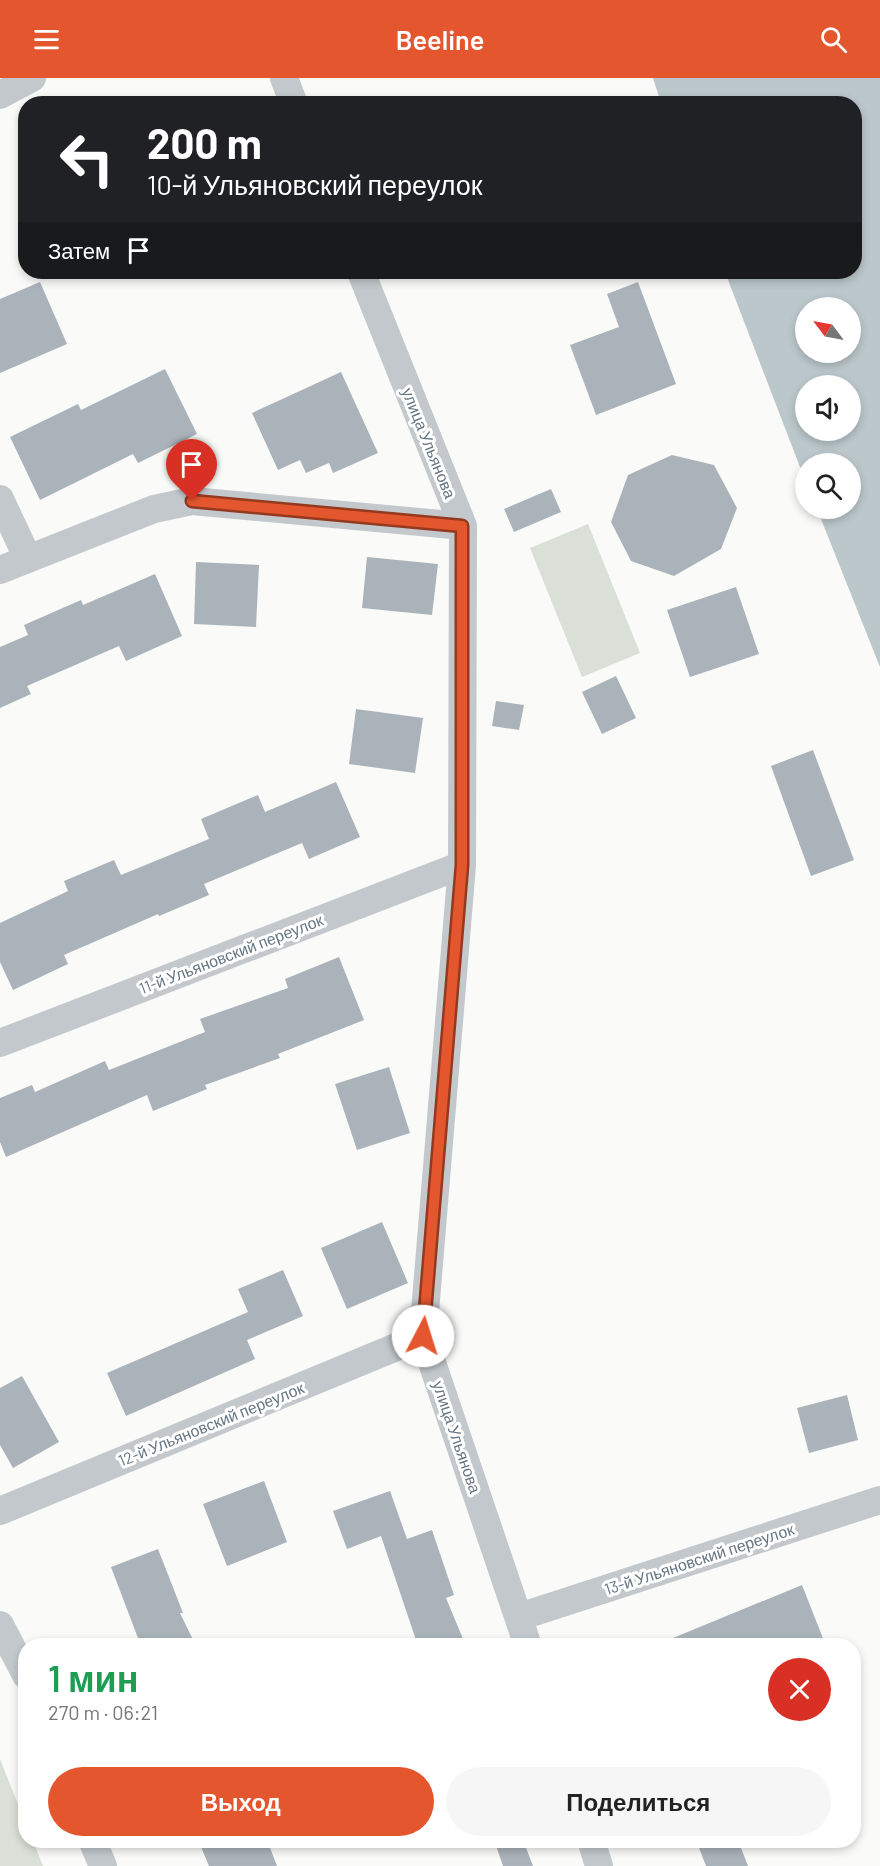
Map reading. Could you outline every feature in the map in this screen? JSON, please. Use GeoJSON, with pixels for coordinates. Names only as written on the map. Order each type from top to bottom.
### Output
{"type":"FeatureCollection","features":[{"type":"Feature","properties":{"kind":"street"},"geometry":{"type":"LineString","coordinates":[[0,95],[32,78]]}},
{"type":"Feature","properties":{"kind":"street"},"geometry":{"type":"LineString","coordinates":[[284,78],[291,96]]}},
{"type":"Feature","properties":{"kind":"street","name":"улица Ульянова"},"geometry":{"type":"LineString","coordinates":[[364,279],[462,526],[462,865],[423,1336],[526,1638]]}},
{"type":"Feature","properties":{"kind":"street"},"geometry":{"type":"LineString","coordinates":[[0,499],[28,559]]}},
{"type":"Feature","properties":{"kind":"street"},"geometry":{"type":"LineString","coordinates":[[0,570],[154,509],[192,501],[462,526]]}},
{"type":"Feature","properties":{"kind":"street","name":"11-й Ульяновский переулок"},"geometry":{"type":"LineString","coordinates":[[0,1043],[462,865]]}},
{"type":"Feature","properties":{"kind":"street","name":"12-й Ульяновский переулок"},"geometry":{"type":"LineString","coordinates":[[0,1511],[423,1336]]}},
{"type":"Feature","properties":{"kind":"street","name":"13-й Ульяновский переулок"},"geometry":{"type":"LineString","coordinates":[[519,1617],[880,1500]]}},
{"type":"Feature","properties":{"kind":"street"},"geometry":{"type":"LineString","coordinates":[[0,1625],[18,1660]]}},
{"type":"Feature","properties":{"kind":"street"},"geometry":{"type":"LineString","coordinates":[[95,1848],[103,1866]]}},
{"type":"Feature","properties":{"kind":"street"},"geometry":{"type":"LineString","coordinates":[[593,1848],[599,1866]]}},
{"type":"Feature","properties":{"kind":"shaded area"},"geometry":{"type":"Polygon","coordinates":[[[653,78],[880,78],[880,667],[821,519],[861,519],[861,453],[795,454],[728,279],[862,279],[862,96],[659,96],[653,78]]]}},
{"type":"Feature","properties":{"kind":"shaded area"},"geometry":{"type":"Polygon","coordinates":[[[588,524],[640,653],[582,677],[530,548],[588,524]]]}},
{"type":"Feature","properties":{"kind":"shaded area"},"geometry":{"type":"Polygon","coordinates":[[[0,1759],[18,1804],[18,1848],[36,1848],[43,1866],[0,1866],[0,1759]]]}},
{"type":"Feature","properties":{"kind":"building"},"geometry":{"type":"Polygon","coordinates":[[[40,282],[67,344],[0,373],[0,299],[40,282]]]}},
{"type":"Feature","properties":{"kind":"building"},"geometry":{"type":"Polygon","coordinates":[[[638,282],[676,384],[596,415],[570,345],[619,327],[607,294],[638,282]]]}},
{"type":"Feature","properties":{"kind":"building"},"geometry":{"type":"Polygon","coordinates":[[[165,369],[197,434],[138,463],[133,454],[40,500],[10,437],[78,404],[81,410],[165,369]]]}},
{"type":"Feature","properties":{"kind":"building"},"geometry":{"type":"Polygon","coordinates":[[[341,372],[378,453],[333,473],[329,463],[306,473],[300,460],[278,470],[252,413],[341,372]]]}},
{"type":"Feature","properties":{"kind":"building"},"geometry":{"type":"Polygon","coordinates":[[[672,455],[714,465],[737,508],[721,549],[674,576],[631,561],[611,522],[628,475],[672,455]]]}},
{"type":"Feature","properties":{"kind":"building"},"geometry":{"type":"Polygon","coordinates":[[[551,489],[561,512],[514,532],[504,509],[551,489]]]}},
{"type":"Feature","properties":{"kind":"building"},"geometry":{"type":"Polygon","coordinates":[[[367,557],[438,564],[432,615],[362,608],[367,557]]]}},
{"type":"Feature","properties":{"kind":"building"},"geometry":{"type":"Polygon","coordinates":[[[196,562],[259,565],[256,627],[194,624],[196,562]]]}},
{"type":"Feature","properties":{"kind":"building"},"geometry":{"type":"Polygon","coordinates":[[[155,574],[182,636],[126,661],[119,646],[27,686],[31,694],[0,708],[0,647],[28,635],[24,625],[81,600],[83,605],[155,574]]]}},
{"type":"Feature","properties":{"kind":"building"},"geometry":{"type":"Polygon","coordinates":[[[736,587],[759,654],[690,677],[667,610],[736,587]]]}},
{"type":"Feature","properties":{"kind":"building"},"geometry":{"type":"Polygon","coordinates":[[[616,676],[636,718],[602,734],[582,692],[616,676]]]}},
{"type":"Feature","properties":{"kind":"building"},"geometry":{"type":"Polygon","coordinates":[[[496,701],[524,705],[519,730],[492,726],[496,701]]]}},
{"type":"Feature","properties":{"kind":"building"},"geometry":{"type":"Polygon","coordinates":[[[356,709],[423,718],[415,773],[349,764],[356,709]]]}},
{"type":"Feature","properties":{"kind":"building"},"geometry":{"type":"Polygon","coordinates":[[[813,750],[854,860],[811,876],[771,766],[813,750]]]}},
{"type":"Feature","properties":{"kind":"building"},"geometry":{"type":"Polygon","coordinates":[[[336,782],[360,837],[309,859],[302,843],[204,884],[209,895],[159,916],[158,914],[64,955],[68,964],[13,990],[0,962],[0,923],[68,891],[64,881],[114,860],[121,875],[209,839],[201,819],[258,795],[265,812],[336,782]]]}},
{"type":"Feature","properties":{"kind":"building"},"geometry":{"type":"Polygon","coordinates":[[[339,957],[364,1020],[278,1054],[280,1058],[205,1085],[207,1089],[153,1111],[147,1095],[6,1157],[0,1142],[0,1098],[32,1085],[35,1092],[105,1061],[109,1070],[205,1032],[200,1019],[288,988],[285,979],[339,957]]]}},
{"type":"Feature","properties":{"kind":"building"},"geometry":{"type":"Polygon","coordinates":[[[389,1067],[410,1133],[357,1150],[335,1084],[389,1067]]]}},
{"type":"Feature","properties":{"kind":"building"},"geometry":{"type":"Polygon","coordinates":[[[382,1222],[408,1283],[347,1309],[321,1248],[382,1222]]]}},
{"type":"Feature","properties":{"kind":"building"},"geometry":{"type":"Polygon","coordinates":[[[283,1270],[303,1316],[247,1340],[255,1359],[126,1416],[107,1373],[248,1312],[238,1289],[283,1270]]]}},
{"type":"Feature","properties":{"kind":"building"},"geometry":{"type":"Polygon","coordinates":[[[22,1376],[59,1442],[13,1468],[0,1445],[0,1388],[22,1376]]]}},
{"type":"Feature","properties":{"kind":"building"},"geometry":{"type":"Polygon","coordinates":[[[847,1395],[858,1440],[809,1453],[797,1408],[847,1395]]]}},
{"type":"Feature","properties":{"kind":"building"},"geometry":{"type":"Polygon","coordinates":[[[264,1481],[287,1542],[227,1566],[203,1504],[264,1481]]]}},
{"type":"Feature","properties":{"kind":"building"},"geometry":{"type":"Polygon","coordinates":[[[390,1491],[407,1539],[432,1530],[454,1595],[446,1598],[463,1638],[415,1638],[381,1536],[347,1549],[333,1511],[390,1491]]]}},
{"type":"Feature","properties":{"kind":"building"},"geometry":{"type":"Polygon","coordinates":[[[158,1549],[183,1613],[180,1613],[192,1638],[138,1638],[111,1567],[158,1549]]]}},
{"type":"Feature","properties":{"kind":"building"},"geometry":{"type":"Polygon","coordinates":[[[802,1585],[823,1638],[673,1638],[802,1585]]]}},
{"type":"Feature","properties":{"kind":"building"},"geometry":{"type":"Polygon","coordinates":[[[201,1848],[270,1848],[277,1866],[209,1866],[201,1848]]]}},
{"type":"Feature","properties":{"kind":"building"},"geometry":{"type":"Polygon","coordinates":[[[497,1848],[526,1848],[533,1866],[503,1866],[497,1848]]]}},
{"type":"Feature","properties":{"kind":"building"},"geometry":{"type":"Polygon","coordinates":[[[699,1848],[741,1848],[748,1866],[706,1866],[699,1848]]]}},
{"type":"Feature","properties":{"kind":"route"},"geometry":{"type":"LineString","coordinates":[[192,501],[462,526],[462,865],[423,1336]]}}]}
